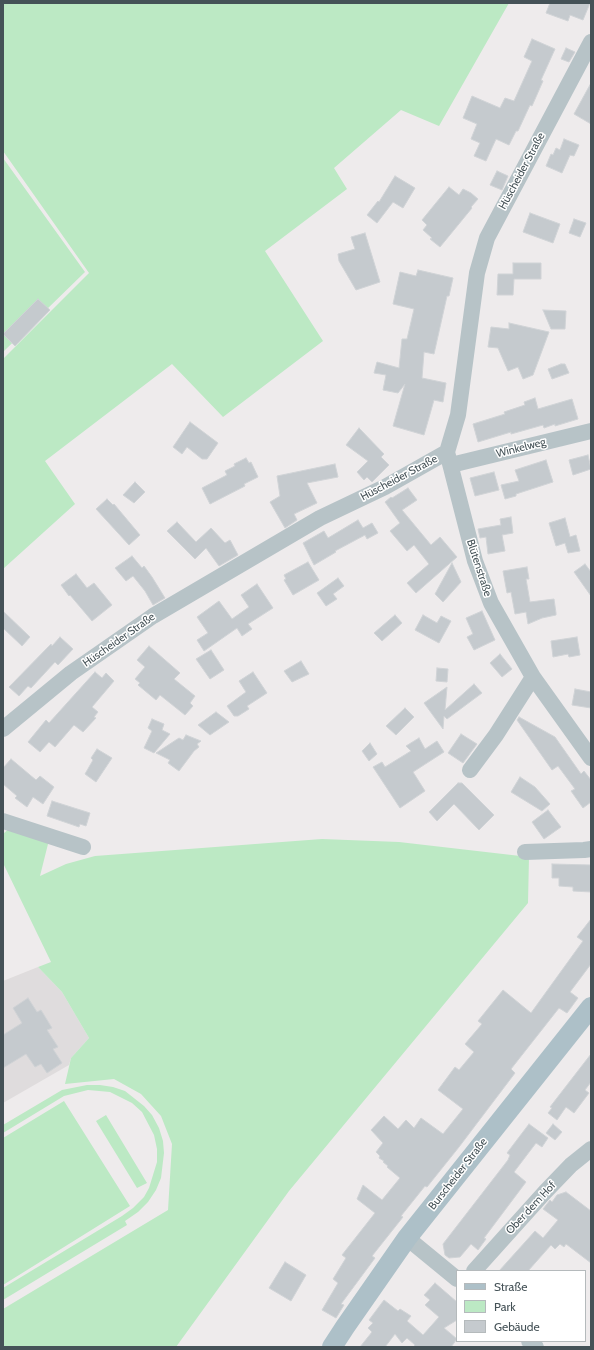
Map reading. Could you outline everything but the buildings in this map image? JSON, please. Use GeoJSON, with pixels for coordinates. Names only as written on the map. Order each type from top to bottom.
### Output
{"type":"FeatureCollection","features":[{"type":"Feature","properties":{"kind":"main road","name":"Burscheider Straße"},"geometry":{"type":"LineString","coordinates":[[332,1347],[344,1327],[407,1238],[591,1007]]}},
{"type":"Feature","properties":{"kind":"street","name":"Hüscheider Straße"},"geometry":{"type":"LineString","coordinates":[[3,729],[71,673],[153,616],[320,518],[449,459],[458,415],[477,273],[487,238],[591,42]]}},
{"type":"Feature","properties":{"kind":"street","name":"Winkelweg"},"geometry":{"type":"LineString","coordinates":[[449,459],[591,431]]}},
{"type":"Feature","properties":{"kind":"street","name":"Blütenstraße"},"geometry":{"type":"LineString","coordinates":[[449,459],[475,561],[491,603],[533,676],[591,758]]}},
{"type":"Feature","properties":{"kind":"street"},"geometry":{"type":"LineString","coordinates":[[470,770],[496,735],[533,676]]}},
{"type":"Feature","properties":{"kind":"street"},"geometry":{"type":"LineString","coordinates":[[3,820],[84,847]]}},
{"type":"Feature","properties":{"kind":"street"},"geometry":{"type":"LineString","coordinates":[[524,852],[591,849]]}},
{"type":"Feature","properties":{"kind":"street","name":"Ober dem Hof"},"geometry":{"type":"LineString","coordinates":[[475,1270],[545,1192],[571,1165],[591,1149]]}},
{"type":"Feature","properties":{"kind":"street"},"geometry":{"type":"LineString","coordinates":[[407,1238],[456,1277]]}},
{"type":"Feature","properties":{"kind":"shaded area"},"geometry":{"type":"Polygon","coordinates":[[[38,967],[62,992],[89,1038],[71,1058],[69,1065],[3,1103],[3,981],[38,967]]]}},
{"type":"Feature","properties":{"kind":"green space"},"geometry":{"type":"Polygon","coordinates":[[[3,3],[509,3],[439,126],[401,110],[334,168],[347,189],[265,251],[323,341],[223,417],[172,364],[45,461],[75,504],[3,569],[3,359],[89,273],[3,151],[3,3]]]}},
{"type":"Feature","properties":{"kind":"green space"},"geometry":{"type":"Polygon","coordinates":[[[3,158],[85,272],[3,352],[3,158]]]}},
{"type":"Feature","properties":{"kind":"green space"},"geometry":{"type":"Polygon","coordinates":[[[11,827],[49,840],[40,876],[66,864],[95,856],[322,839],[399,842],[529,857],[528,903],[289,1191],[176,1347],[3,1347],[3,1309],[168,1210],[172,1144],[161,1116],[141,1094],[114,1079],[65,1084],[71,1058],[89,1038],[62,992],[38,967],[51,962],[3,863],[3,834],[11,827]]]}},
{"type":"Feature","properties":{"kind":"green space"},"geometry":{"type":"Polygon","coordinates":[[[87,1085],[113,1087],[125,1091],[144,1106],[152,1115],[159,1128],[163,1141],[164,1153],[161,1178],[156,1190],[148,1202],[138,1212],[125,1221],[127,1225],[3,1300],[3,1288],[122,1216],[144,1197],[149,1188],[157,1162],[157,1149],[154,1135],[142,1112],[132,1103],[110,1092],[88,1090],[64,1096],[3,1133],[3,1125],[62,1090],[87,1085]]]}},
{"type":"Feature","properties":{"kind":"green space"},"geometry":{"type":"Polygon","coordinates":[[[64,1101],[130,1206],[3,1285],[3,1138],[64,1101]]]}},
{"type":"Feature","properties":{"kind":"green space"},"geometry":{"type":"Polygon","coordinates":[[[106,1115],[147,1183],[137,1188],[96,1121],[106,1115]]]}}]}
